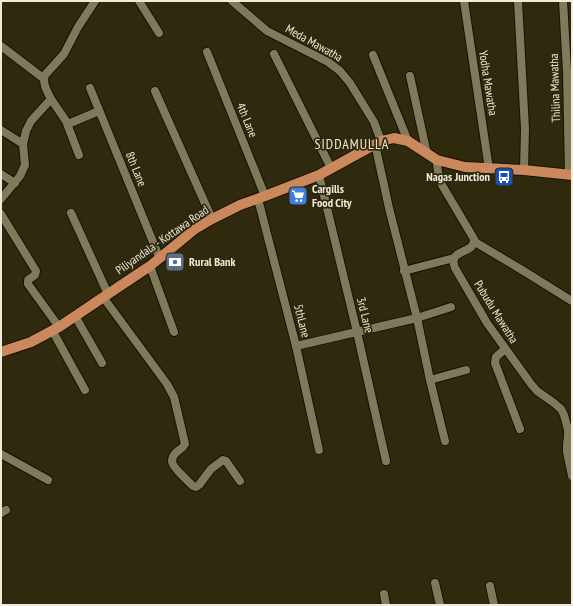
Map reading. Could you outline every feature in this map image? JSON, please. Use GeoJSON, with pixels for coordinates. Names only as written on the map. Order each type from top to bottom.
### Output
{"type":"FeatureCollection","features":[{"type":"Feature","properties":{"kind":"main road","name":"Piliyandala - Kottawa Road"},"geometry":{"type":"LineString","coordinates":[[1,352],[31,342],[55,329],[160,259],[195,229],[212,219],[240,205],[262,198],[319,175],[378,142],[394,138],[408,141],[437,160],[465,167],[524,170],[570,175]]}},
{"type":"Feature","properties":{"kind":"street"},"geometry":{"type":"LineString","coordinates":[[79,154],[68,124],[51,99],[44,84],[44,78],[64,54],[78,27],[95,1]]}},
{"type":"Feature","properties":{"kind":"street"},"geometry":{"type":"LineString","coordinates":[[139,1],[160,33]]}},
{"type":"Feature","properties":{"kind":"street","name":"Meda Mawatha"},"geometry":{"type":"LineString","coordinates":[[232,1],[267,31],[328,62],[340,70],[350,83],[374,122],[389,208],[445,441]]}},
{"type":"Feature","properties":{"kind":"street","name":"Yodha Mawatha"},"geometry":{"type":"LineString","coordinates":[[464,1],[489,169]]}},
{"type":"Feature","properties":{"kind":"street"},"geometry":{"type":"LineString","coordinates":[[518,1],[526,129],[524,170]]}},
{"type":"Feature","properties":{"kind":"street","name":"Thilina Mawatha"},"geometry":{"type":"LineString","coordinates":[[563,1],[570,175]]}},
{"type":"Feature","properties":{"kind":"street"},"geometry":{"type":"LineString","coordinates":[[1,46],[44,78]]}},
{"type":"Feature","properties":{"kind":"street","name":"4th Lane"},"geometry":{"type":"LineString","coordinates":[[207,52],[262,198]]}},
{"type":"Feature","properties":{"kind":"street"},"geometry":{"type":"LineString","coordinates":[[274,54],[331,168]]}},
{"type":"Feature","properties":{"kind":"street"},"geometry":{"type":"LineString","coordinates":[[373,55],[408,141]]}},
{"type":"Feature","properties":{"kind":"street"},"geometry":{"type":"LineString","coordinates":[[410,76],[427,154]]}},
{"type":"Feature","properties":{"kind":"street","name":"8th Lane"},"geometry":{"type":"LineString","coordinates":[[90,88],[160,259]]}},
{"type":"Feature","properties":{"kind":"street"},"geometry":{"type":"LineString","coordinates":[[155,91],[212,219]]}},
{"type":"Feature","properties":{"kind":"street"},"geometry":{"type":"LineString","coordinates":[[1,199],[20,176],[24,165],[23,144],[26,131],[32,121],[51,99]]}},
{"type":"Feature","properties":{"kind":"street"},"geometry":{"type":"LineString","coordinates":[[68,124],[99,111]]}},
{"type":"Feature","properties":{"kind":"street"},"geometry":{"type":"LineString","coordinates":[[1,130],[23,144]]}},
{"type":"Feature","properties":{"kind":"street"},"geometry":{"type":"LineString","coordinates":[[404,271],[454,258],[460,252],[473,246],[473,236],[438,177],[437,160]]}},
{"type":"Feature","properties":{"kind":"street"},"geometry":{"type":"LineString","coordinates":[[1,174],[15,183]]}},
{"type":"Feature","properties":{"kind":"street","name":"3rd Lane"},"geometry":{"type":"LineString","coordinates":[[319,175],[386,461]]}},
{"type":"Feature","properties":{"kind":"street","name":"5thLane"},"geometry":{"type":"LineString","coordinates":[[262,198],[319,450]]}},
{"type":"Feature","properties":{"kind":"street"},"geometry":{"type":"LineString","coordinates":[[71,213],[105,295],[167,384],[174,397],[185,444],[183,448],[174,454],[172,463],[193,486],[196,487],[211,469],[223,460],[226,461],[240,481]]}},
{"type":"Feature","properties":{"kind":"street"},"geometry":{"type":"LineString","coordinates":[[1,214],[36,271],[35,275],[28,280],[28,284],[55,329],[84,390]]}},
{"type":"Feature","properties":{"kind":"street"},"geometry":{"type":"LineString","coordinates":[[474,242],[572,301]]}},
{"type":"Feature","properties":{"kind":"street","name":"Pubudu Mawatha"},"geometry":{"type":"LineString","coordinates":[[454,258],[454,264],[457,272],[487,323],[505,349],[537,391],[554,402],[561,409],[568,430],[566,452],[572,476]]}},
{"type":"Feature","properties":{"kind":"street"},"geometry":{"type":"LineString","coordinates":[[150,266],[174,332]]}},
{"type":"Feature","properties":{"kind":"street"},"geometry":{"type":"LineString","coordinates":[[296,346],[416,318],[451,307]]}},
{"type":"Feature","properties":{"kind":"street"},"geometry":{"type":"LineString","coordinates":[[75,316],[102,363]]}},
{"type":"Feature","properties":{"kind":"street"},"geometry":{"type":"LineString","coordinates":[[505,349],[496,357],[495,363],[520,429]]}},
{"type":"Feature","properties":{"kind":"street"},"geometry":{"type":"LineString","coordinates":[[430,380],[466,370]]}},
{"type":"Feature","properties":{"kind":"street"},"geometry":{"type":"LineString","coordinates":[[1,454],[48,480]]}},
{"type":"Feature","properties":{"kind":"street"},"geometry":{"type":"LineString","coordinates":[[435,583],[440,605]]}},
{"type":"Feature","properties":{"kind":"street"},"geometry":{"type":"LineString","coordinates":[[490,586],[494,605]]}},
{"type":"Feature","properties":{"kind":"street"},"geometry":{"type":"LineString","coordinates":[[384,594],[386,605]]}},
{"type":"Feature","properties":{"kind":"place","name":"Nagas Junction"},"geometry":{"type":"Point","coordinates":[504,177]}},
{"type":"Feature","properties":{"kind":"place","name":"Cargills Food City"},"geometry":{"type":"Point","coordinates":[298,196]}},
{"type":"Feature","properties":{"kind":"place","name":"Rural Bank"},"geometry":{"type":"Point","coordinates":[175,262]}},
{"type":"Feature","properties":{"kind":"district","name":"SIDDAMULLA"},"geometry":{"type":"Point","coordinates":[352,144]}}]}
